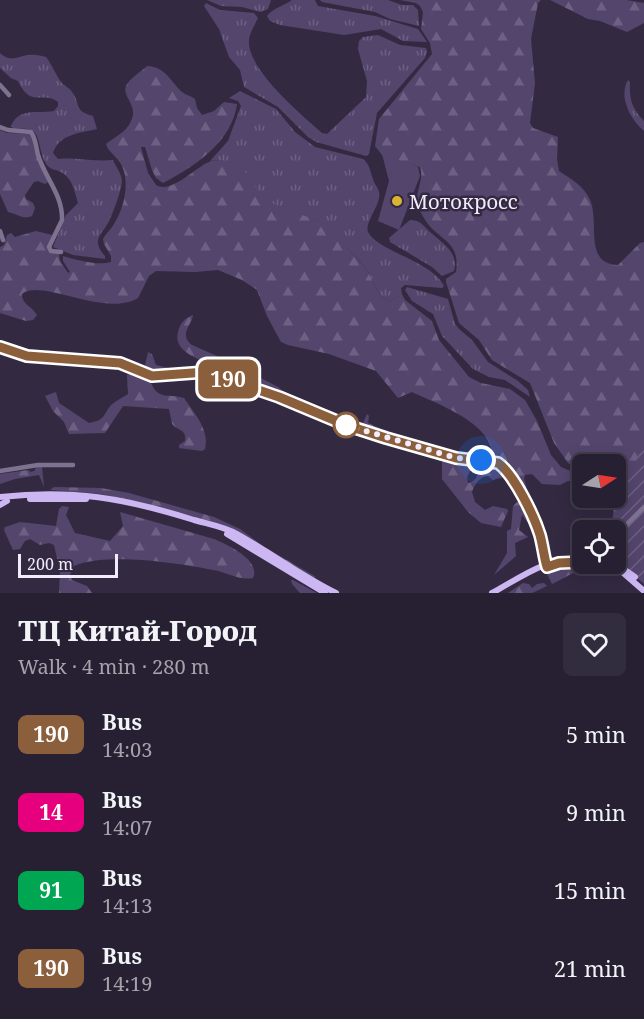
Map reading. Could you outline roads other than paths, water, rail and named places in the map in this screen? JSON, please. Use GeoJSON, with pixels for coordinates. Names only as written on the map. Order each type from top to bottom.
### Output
{"type":"FeatureCollection","features":[{"type":"Feature","properties":{"kind":"main road"},"geometry":{"type":"LineString","coordinates":[[2,501],[39,494],[81,495],[142,504],[235,533],[298,573],[336,593]]}},
{"type":"Feature","properties":{"kind":"main road"},"geometry":{"type":"LineString","coordinates":[[2,501],[40,498],[92,500],[149,510],[231,536],[325,593]]}},
{"type":"Feature","properties":{"kind":"main road"},"geometry":{"type":"LineString","coordinates":[[492,593],[547,565],[572,561]]}},
{"type":"Feature","properties":{"kind":"main road"},"geometry":{"type":"LineString","coordinates":[[501,593],[547,565]]}},
{"type":"Feature","properties":{"kind":"main road"},"geometry":{"type":"LineString","coordinates":[[626,570],[644,585]]}},
{"type":"Feature","properties":{"kind":"main road"},"geometry":{"type":"LineString","coordinates":[[624,574],[644,591]]}},
{"type":"Feature","properties":{"kind":"street"},"geometry":{"type":"LineString","coordinates":[[0,85],[9,95]]}},
{"type":"Feature","properties":{"kind":"street"},"geometry":{"type":"LineString","coordinates":[[0,127],[31,132],[34,135],[38,155],[54,187],[62,215],[62,220],[49,247],[51,251],[61,252]]}},
{"type":"Feature","properties":{"kind":"street"},"geometry":{"type":"LineString","coordinates":[[0,231],[3,240]]}},
{"type":"Feature","properties":{"kind":"street"},"geometry":{"type":"LineString","coordinates":[[0,347],[27,356],[120,363],[152,376],[206,372],[288,400],[346,425],[386,438],[456,458],[498,463],[510,476],[534,520],[547,565]]}},
{"type":"Feature","properties":{"kind":"street"},"geometry":{"type":"LineString","coordinates":[[0,471],[38,465],[73,465]]}},
{"type":"Feature","properties":{"kind":"street"},"geometry":{"type":"LineString","coordinates":[[626,524],[644,507]]}},
{"type":"Feature","properties":{"kind":"place","name":"Мотокросс"},"geometry":{"type":"Point","coordinates":[397,201]}}]}
